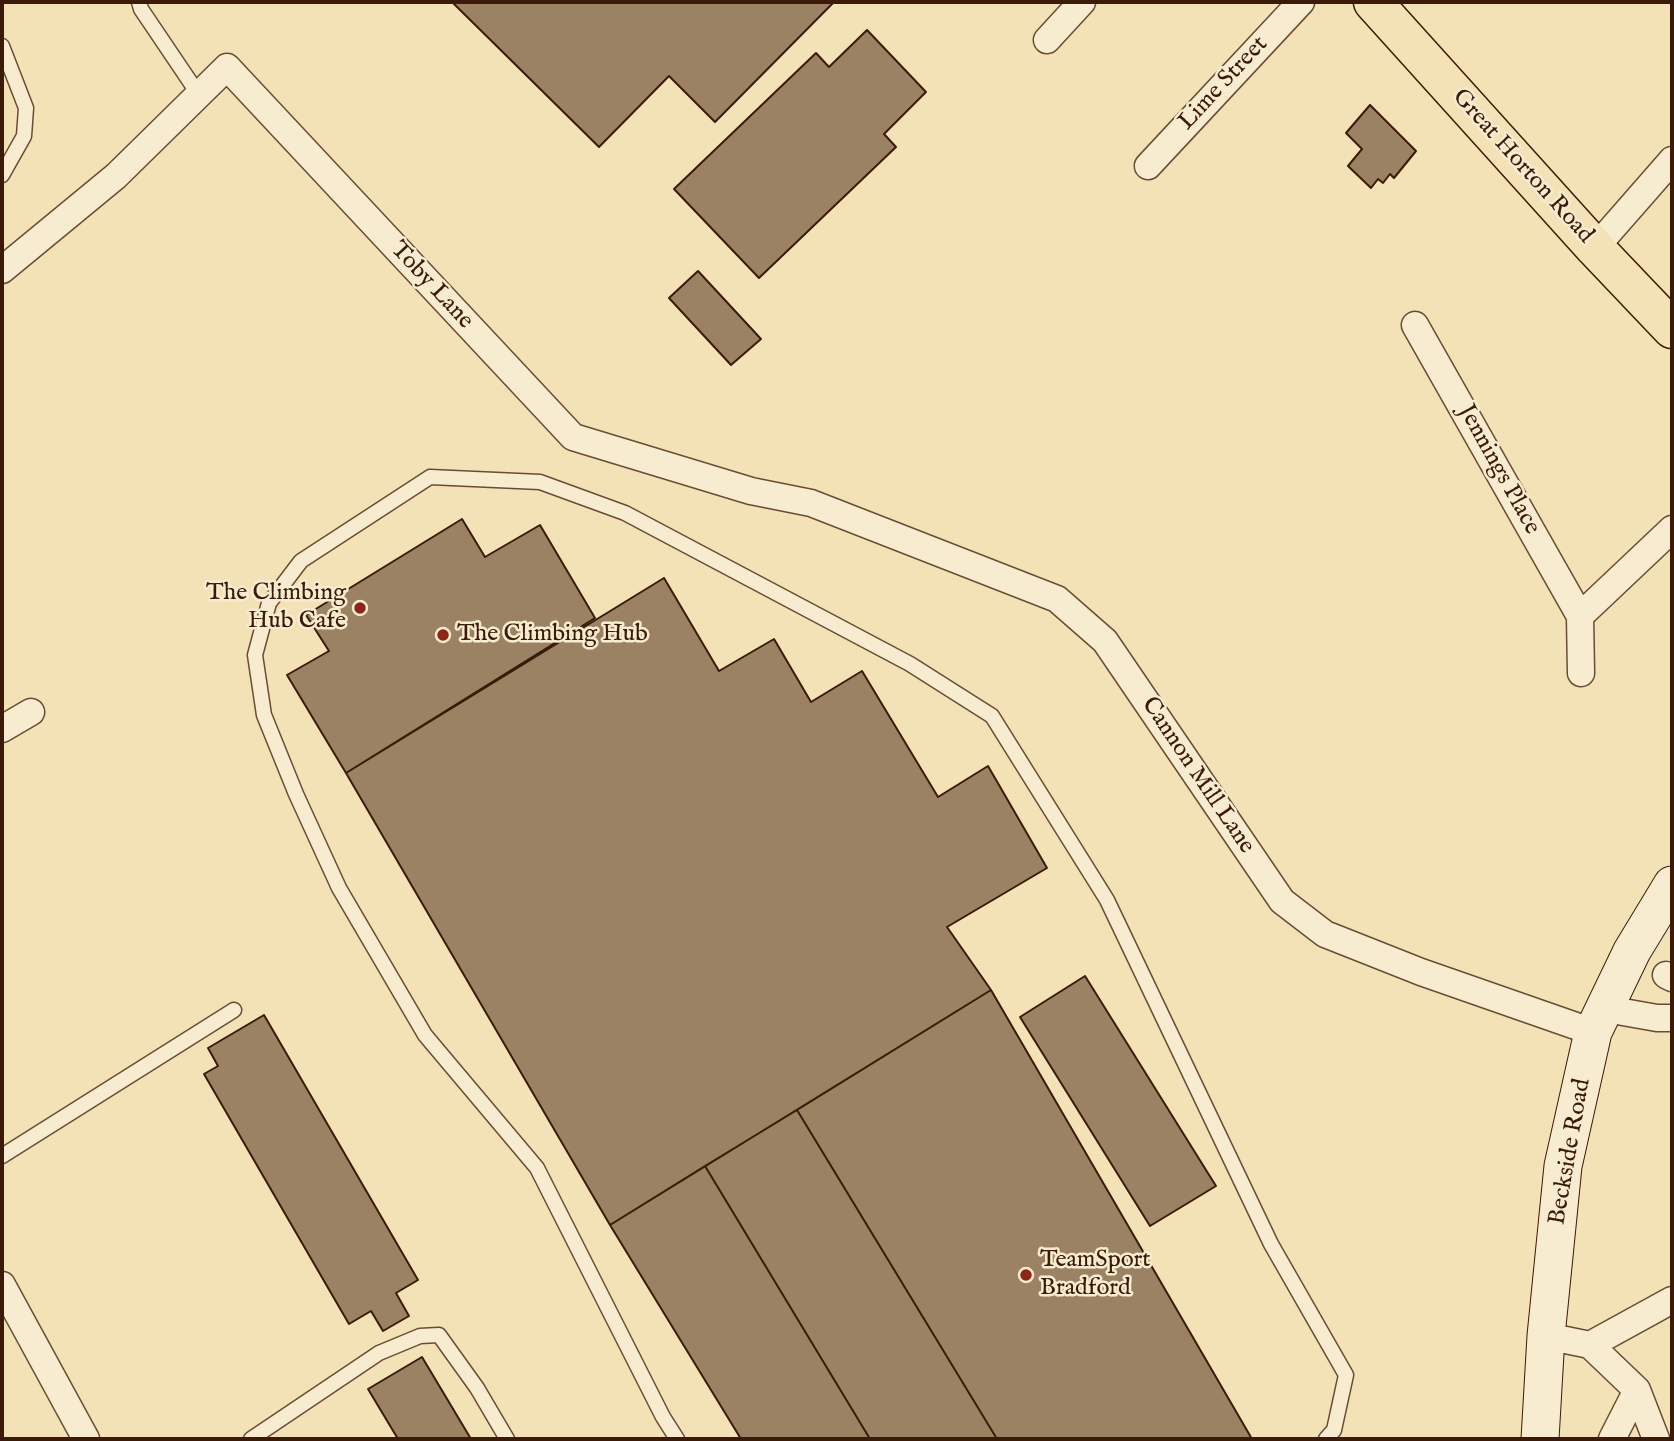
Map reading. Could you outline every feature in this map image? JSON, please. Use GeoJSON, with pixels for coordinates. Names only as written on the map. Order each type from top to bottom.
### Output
{"type":"FeatureCollection","features":[{"type":"Feature","properties":{"kind":"main road","name":"Great Horton Road"},"geometry":{"type":"LineString","coordinates":[[1373,2],[1595,248],[1672,329]]}},
{"type":"Feature","properties":{"kind":"street"},"geometry":{"type":"LineString","coordinates":[[1047,40],[1082,2]]}},
{"type":"Feature","properties":{"kind":"street","name":"Lime Street"},"geometry":{"type":"LineString","coordinates":[[1148,166],[1301,2]]}},
{"type":"Feature","properties":{"kind":"street","name":"Toby Lane"},"geometry":{"type":"LineString","coordinates":[[2,270],[116,176],[227,67],[573,437],[751,491],[811,503]]}},
{"type":"Feature","properties":{"kind":"street"},"geometry":{"type":"LineString","coordinates":[[1595,248],[1672,160]]}},
{"type":"Feature","properties":{"kind":"street","name":"Jennings Place"},"geometry":{"type":"LineString","coordinates":[[1415,324],[1580,616]]}},
{"type":"Feature","properties":{"kind":"street","name":"Cannon Mill Lane"},"geometry":{"type":"LineString","coordinates":[[811,503],[1058,599],[1105,640],[1282,901],[1325,934],[1421,972],[1600,1021],[1672,1018]]}},
{"type":"Feature","properties":{"kind":"street"},"geometry":{"type":"LineString","coordinates":[[1581,673],[1580,616],[1672,528]]}},
{"type":"Feature","properties":{"kind":"street"},"geometry":{"type":"LineString","coordinates":[[2,729],[31,712]]}},
{"type":"Feature","properties":{"kind":"street","name":"Beckside Road"},"geometry":{"type":"LineString","coordinates":[[1540,1439],[1546,1336],[1563,1166],[1600,1021],[1632,951],[1672,885]]}},
{"type":"Feature","properties":{"kind":"street"},"geometry":{"type":"LineString","coordinates":[[2,1286],[86,1439]]}},
{"type":"Feature","properties":{"kind":"street"},"geometry":{"type":"LineString","coordinates":[[1590,1345],[1672,1300]]}},
{"type":"Feature","properties":{"kind":"street"},"geometry":{"type":"LineString","coordinates":[[1546,1336],[1590,1345],[1637,1390],[1656,1439]]}},
{"type":"Feature","properties":{"kind":"street"},"geometry":{"type":"LineString","coordinates":[[1612,1439],[1637,1390]]}},
{"type":"Feature","properties":{"kind":"lane"},"geometry":{"type":"LineString","coordinates":[[139,2],[141,9],[199,94]]}},
{"type":"Feature","properties":{"kind":"lane"},"geometry":{"type":"LineString","coordinates":[[2,46],[26,108],[24,136],[2,175]]}},
{"type":"Feature","properties":{"kind":"lane"},"geometry":{"type":"LineString","coordinates":[[677,1439],[663,1417],[537,1168],[425,1035],[339,888],[264,715],[255,655],[269,603],[301,561],[430,477],[540,482],[625,513],[910,664],[992,716],[1107,900],[1271,1244],[1346,1375],[1334,1430],[1326,1439]]}},
{"type":"Feature","properties":{"kind":"lane"},"geometry":{"type":"LineString","coordinates":[[2,1156],[234,1010]]}},
{"type":"Feature","properties":{"kind":"lane"},"geometry":{"type":"LineString","coordinates":[[251,1439],[379,1353],[420,1336],[439,1335],[477,1388],[507,1439]]}},
{"type":"Feature","properties":{"kind":"building"},"geometry":{"type":"Polygon","coordinates":[[[452,2],[834,2],[715,122],[669,76],[599,147],[452,2]]]}},
{"type":"Feature","properties":{"kind":"building"},"geometry":{"type":"Polygon","coordinates":[[[867,30],[926,92],[884,134],[896,147],[759,278],[674,189],[816,53],[829,67],[867,30]]]}},
{"type":"Feature","properties":{"kind":"building"},"geometry":{"type":"Polygon","coordinates":[[[1370,105],[1416,151],[1394,178],[1390,174],[1383,183],[1378,179],[1371,188],[1348,166],[1362,149],[1346,133],[1370,105]]]}},
{"type":"Feature","properties":{"kind":"building"},"geometry":{"type":"Polygon","coordinates":[[[698,271],[761,339],[731,365],[669,298],[698,271]]]}},
{"type":"Feature","properties":{"kind":"building","name":"The Climbing Hub"},"geometry":{"type":"Polygon","coordinates":[[[462,519],[485,557],[540,525],[595,618],[346,773],[287,675],[329,651],[306,615],[462,519]]]}},
{"type":"Feature","properties":{"kind":"building"},"geometry":{"type":"Polygon","coordinates":[[[664,578],[719,671],[774,639],[811,702],[862,671],[938,797],[988,766],[1047,868],[947,927],[991,990],[610,1225],[346,773],[664,578]]]}},
{"type":"Feature","properties":{"kind":"building"},"geometry":{"type":"Polygon","coordinates":[[[1085,976],[1216,1186],[1150,1226],[1020,1017],[1085,976]]]}},
{"type":"Feature","properties":{"kind":"building","name":"TeamSport Bradford"},"geometry":{"type":"Polygon","coordinates":[[[991,990],[1252,1439],[997,1439],[797,1110],[991,990]]]}},
{"type":"Feature","properties":{"kind":"building"},"geometry":{"type":"Polygon","coordinates":[[[264,1015],[418,1280],[396,1293],[409,1316],[383,1331],[371,1311],[349,1324],[204,1074],[218,1066],[208,1048],[264,1015]]]}},
{"type":"Feature","properties":{"kind":"building"},"geometry":{"type":"Polygon","coordinates":[[[797,1110],[997,1439],[870,1439],[705,1166],[797,1110]]]}},
{"type":"Feature","properties":{"kind":"building"},"geometry":{"type":"Polygon","coordinates":[[[705,1166],[870,1439],[741,1439],[610,1225],[705,1166]]]}},
{"type":"Feature","properties":{"kind":"building"},"geometry":{"type":"Polygon","coordinates":[[[422,1357],[471,1439],[398,1439],[368,1389],[422,1357]]]}},
{"type":"Feature","properties":{"kind":"place","name":"The Climbing Hub Cafe"},"geometry":{"type":"Point","coordinates":[360,608]}},
{"type":"Feature","properties":{"kind":"place","name":"The Climbing Hub"},"geometry":{"type":"Point","coordinates":[443,635]}},
{"type":"Feature","properties":{"kind":"place","name":"TeamSport Bradford"},"geometry":{"type":"Point","coordinates":[1026,1275]}}]}
